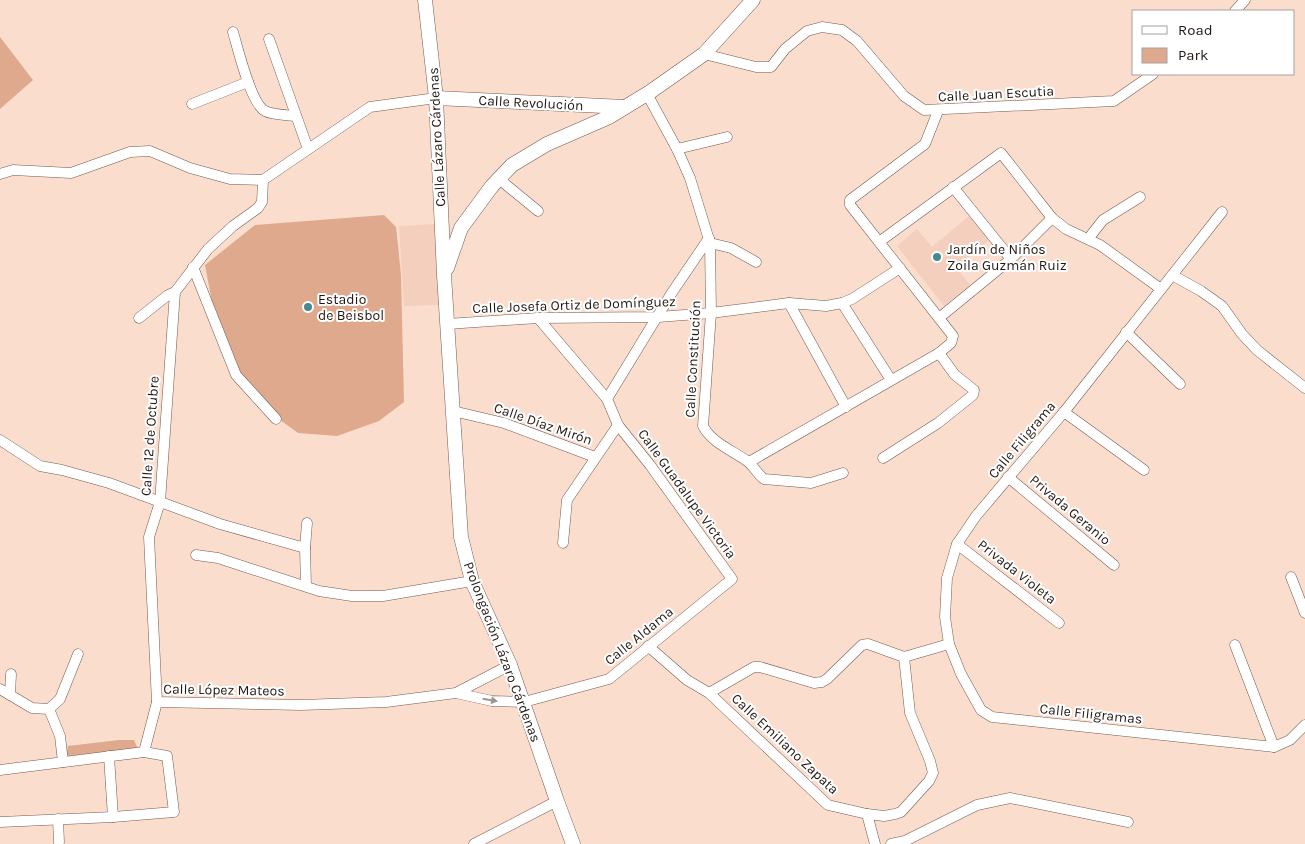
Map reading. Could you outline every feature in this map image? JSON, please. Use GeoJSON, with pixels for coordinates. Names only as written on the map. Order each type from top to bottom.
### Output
{"type":"FeatureCollection","features":[{"type":"Feature","properties":{"kind":"main road","name":"Calle Lázaro Cárdenas"},"geometry":{"type":"LineString","coordinates":[[425,0],[436,98],[444,275]]}},
{"type":"Feature","properties":{"kind":"main road","name":"Calle Revolución"},"geometry":{"type":"LineString","coordinates":[[444,275],[461,228],[512,165],[547,144],[609,117],[647,94],[704,54],[753,0]]}},
{"type":"Feature","properties":{"kind":"main road","name":"Calle Revolución"},"geometry":{"type":"LineString","coordinates":[[436,98],[625,107]]}},
{"type":"Feature","properties":{"kind":"main road","name":"Prolongación Lázaro Cárdenas"},"geometry":{"type":"LineString","coordinates":[[444,275],[461,537],[472,581],[510,665],[573,844]]}},
{"type":"Feature","properties":{"kind":"street"},"geometry":{"type":"LineString","coordinates":[[1236,10],[1245,0]]}},
{"type":"Feature","properties":{"kind":"street","name":"Calle Juan Escutia"},"geometry":{"type":"LineString","coordinates":[[704,54],[756,67],[771,67],[785,49],[806,31],[822,27],[842,30],[857,41],[904,96],[924,110],[938,111],[1114,101],[1152,75]]}},
{"type":"Feature","properties":{"kind":"street"},"geometry":{"type":"LineString","coordinates":[[233,32],[248,82],[259,106],[266,112],[296,116]]}},
{"type":"Feature","properties":{"kind":"street"},"geometry":{"type":"LineString","coordinates":[[269,39],[308,149]]}},
{"type":"Feature","properties":{"kind":"street"},"geometry":{"type":"LineString","coordinates":[[192,104],[248,82]]}},
{"type":"Feature","properties":{"kind":"street","name":"Calle Constitución"},"geometry":{"type":"LineString","coordinates":[[647,94],[677,149],[690,178],[709,241],[711,313],[703,426],[712,439],[749,462],[760,476],[767,479],[811,483],[843,473]]}},
{"type":"Feature","properties":{"kind":"street"},"geometry":{"type":"LineString","coordinates":[[0,174],[13,170],[71,173],[130,152],[150,151],[190,168],[230,179],[262,180],[370,107],[436,98]]}},
{"type":"Feature","properties":{"kind":"street"},"geometry":{"type":"LineString","coordinates":[[749,462],[846,408],[939,353],[951,343],[953,336],[850,205],[850,200],[925,144],[938,111]]}},
{"type":"Feature","properties":{"kind":"street"},"geometry":{"type":"LineString","coordinates":[[677,149],[727,137]]}},
{"type":"Feature","properties":{"kind":"street"},"geometry":{"type":"LineString","coordinates":[[878,242],[1001,152],[1052,218],[1066,229],[1100,244],[1160,289]]}},
{"type":"Feature","properties":{"kind":"street"},"geometry":{"type":"LineString","coordinates":[[500,179],[538,211]]}},
{"type":"Feature","properties":{"kind":"street"},"geometry":{"type":"LineString","coordinates":[[139,318],[168,295],[175,292],[208,249],[233,226],[258,208],[262,202],[262,180]]}},
{"type":"Feature","properties":{"kind":"street"},"geometry":{"type":"LineString","coordinates":[[953,187],[1011,259]]}},
{"type":"Feature","properties":{"kind":"street"},"geometry":{"type":"LineString","coordinates":[[1088,239],[1103,220],[1140,197]]}},
{"type":"Feature","properties":{"kind":"street","name":"Calle Filigrama"},"geometry":{"type":"LineString","coordinates":[[949,644],[945,617],[947,578],[958,544],[976,516],[1064,412],[1222,212]]}},
{"type":"Feature","properties":{"kind":"street"},"geometry":{"type":"LineString","coordinates":[[939,318],[1011,259],[1052,218]]}},
{"type":"Feature","properties":{"kind":"street"},"geometry":{"type":"LineString","coordinates":[[538,318],[607,398],[676,286],[709,241],[731,248],[756,262]]}},
{"type":"Feature","properties":{"kind":"street"},"geometry":{"type":"LineString","coordinates":[[193,267],[236,375],[276,419]]}},
{"type":"Feature","properties":{"kind":"street","name":"Calle Josefa Ortiz de Domínguez"},"geometry":{"type":"LineString","coordinates":[[447,324],[538,318],[658,317],[711,313],[789,303],[826,306],[852,299],[900,268]]}},
{"type":"Feature","properties":{"kind":"street"},"geometry":{"type":"LineString","coordinates":[[1172,275],[1201,291],[1222,306],[1242,334],[1257,350],[1305,388]]}},
{"type":"Feature","properties":{"kind":"street","name":"Calle 12 de Octubre"},"geometry":{"type":"LineString","coordinates":[[156,702],[149,537],[160,502],[175,292]]}},
{"type":"Feature","properties":{"kind":"street"},"geometry":{"type":"LineString","coordinates":[[789,303],[846,408]]}},
{"type":"Feature","properties":{"kind":"street"},"geometry":{"type":"LineString","coordinates":[[842,303],[891,380]]}},
{"type":"Feature","properties":{"kind":"street"},"geometry":{"type":"LineString","coordinates":[[1126,332],[1180,384]]}},
{"type":"Feature","properties":{"kind":"street"},"geometry":{"type":"LineString","coordinates":[[883,458],[938,423],[973,395],[974,390],[956,375],[939,353]]}},
{"type":"Feature","properties":{"kind":"street","name":"Calle Guadalupe Victoria"},"geometry":{"type":"LineString","coordinates":[[607,398],[618,425],[650,465],[732,580]]}},
{"type":"Feature","properties":{"kind":"street","name":"Calle Díaz Mirón"},"geometry":{"type":"LineString","coordinates":[[453,411],[504,423],[595,457]]}},
{"type":"Feature","properties":{"kind":"street"},"geometry":{"type":"LineString","coordinates":[[1064,412],[1144,470]]}},
{"type":"Feature","properties":{"kind":"street","name":"Calle Guadalupe Victoria"},"geometry":{"type":"LineString","coordinates":[[563,543],[567,500],[618,425]]}},
{"type":"Feature","properties":{"kind":"street"},"geometry":{"type":"LineString","coordinates":[[0,440],[40,466],[109,483],[220,524],[305,548]]}},
{"type":"Feature","properties":{"kind":"street","name":"Privada Geranio"},"geometry":{"type":"LineString","coordinates":[[1008,477],[1114,565]]}},
{"type":"Feature","properties":{"kind":"street"},"geometry":{"type":"LineString","coordinates":[[306,586],[305,548],[307,523]]}},
{"type":"Feature","properties":{"kind":"street","name":"Privada Violeta"},"geometry":{"type":"LineString","coordinates":[[958,544],[1059,623]]}},
{"type":"Feature","properties":{"kind":"street"},"geometry":{"type":"LineString","coordinates":[[196,555],[218,558],[319,591],[352,596],[383,596],[472,581]]}},
{"type":"Feature","properties":{"kind":"street"},"geometry":{"type":"LineString","coordinates":[[1291,577],[1305,613]]}},
{"type":"Feature","properties":{"kind":"street","name":"Calle Aldama"},"geometry":{"type":"LineString","coordinates":[[524,702],[609,679],[732,580]]}},
{"type":"Feature","properties":{"kind":"street"},"geometry":{"type":"LineString","coordinates":[[709,693],[754,667],[760,667],[814,683],[827,679],[862,645],[868,644],[904,657],[949,644]]}},
{"type":"Feature","properties":{"kind":"street","name":"Calle Filigramas"},"geometry":{"type":"LineString","coordinates":[[949,644],[961,674],[981,710],[992,717],[1274,747]]}},
{"type":"Feature","properties":{"kind":"street"},"geometry":{"type":"LineString","coordinates":[[1235,645],[1274,747],[1290,740],[1305,725]]}},
{"type":"Feature","properties":{"kind":"street","name":"Calle Emiliano Zapata"},"geometry":{"type":"LineString","coordinates":[[648,646],[687,680],[709,693],[828,805],[884,816],[901,812],[929,781],[933,773],[910,713],[904,657]]}},
{"type":"Feature","properties":{"kind":"street"},"geometry":{"type":"LineString","coordinates":[[0,689],[32,708],[48,709],[60,698],[78,654]]}},
{"type":"Feature","properties":{"kind":"street","name":"Calle López Mateos"},"geometry":{"type":"LineString","coordinates":[[144,752],[156,702],[301,705],[386,702],[456,692],[510,665]]}},
{"type":"Feature","properties":{"kind":"street"},"geometry":{"type":"LineString","coordinates":[[10,695],[11,674]]}},
{"type":"Feature","properties":{"kind":"street","name":"Calle López Mateos"},"geometry":{"type":"LineString","coordinates":[[456,692],[492,701],[524,702]]}},
{"type":"Feature","properties":{"kind":"street"},"geometry":{"type":"LineString","coordinates":[[48,709],[60,736],[63,762]]}},
{"type":"Feature","properties":{"kind":"street"},"geometry":{"type":"LineString","coordinates":[[0,770],[144,752],[167,756],[174,812],[0,822]]}},
{"type":"Feature","properties":{"kind":"street"},"geometry":{"type":"LineString","coordinates":[[110,756],[113,817]]}},
{"type":"Feature","properties":{"kind":"street"},"geometry":{"type":"LineString","coordinates":[[891,844],[905,841],[977,805],[1010,798],[1128,822]]}},
{"type":"Feature","properties":{"kind":"street"},"geometry":{"type":"LineString","coordinates":[[474,844],[557,802]]}},
{"type":"Feature","properties":{"kind":"street"},"geometry":{"type":"LineString","coordinates":[[867,814],[875,844]]}},
{"type":"Feature","properties":{"kind":"street"},"geometry":{"type":"LineString","coordinates":[[58,819],[59,842]]}},
{"type":"Feature","properties":{"kind":"shaded area","name":"Jardín de Niños Zoila Guzmán Ruiz"},"geometry":{"type":"Polygon","coordinates":[[[969,216],[989,240],[956,267],[970,285],[944,306],[897,246],[917,229],[932,247],[969,216]]]}},
{"type":"Feature","properties":{"kind":"shaded area"},"geometry":{"type":"Polygon","coordinates":[[[436,224],[440,305],[404,306],[399,226],[436,224]]]}},
{"type":"Feature","properties":{"kind":"green space"},"geometry":{"type":"Polygon","coordinates":[[[0,37],[33,80],[0,109],[0,37]]]}},
{"type":"Feature","properties":{"kind":"green space","name":"Estadio de Beisbol"},"geometry":{"type":"Polygon","coordinates":[[[384,215],[396,227],[401,275],[404,402],[379,421],[337,436],[298,433],[254,401],[219,339],[205,265],[255,225],[384,215]]]}},
{"type":"Feature","properties":{"kind":"green space"},"geometry":{"type":"Polygon","coordinates":[[[134,740],[138,749],[66,756],[68,746],[134,740]]]}},
{"type":"Feature","properties":{"kind":"place","name":"Jardín de Niños Zoila Guzmán Ruiz"},"geometry":{"type":"Point","coordinates":[937,257]}},
{"type":"Feature","properties":{"kind":"place","name":"Estadio de Beisbol"},"geometry":{"type":"Point","coordinates":[308,307]}}]}
